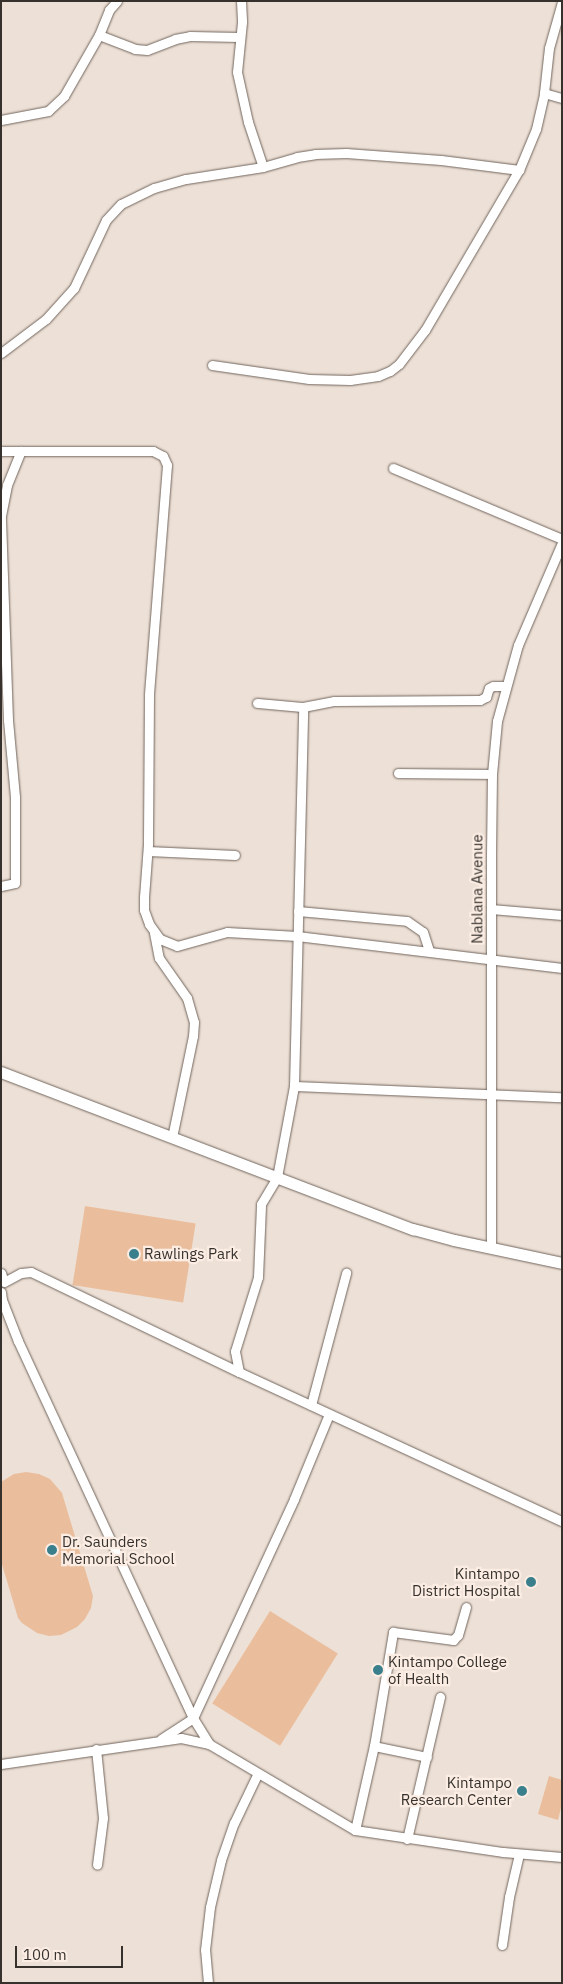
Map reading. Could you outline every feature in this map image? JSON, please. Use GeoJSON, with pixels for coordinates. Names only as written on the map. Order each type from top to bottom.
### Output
{"type":"FeatureCollection","features":[{"type":"Feature","properties":{"kind":"main road"},"geometry":{"type":"LineString","coordinates":[[1,1072],[413,1229],[562,1263]]}},
{"type":"Feature","properties":{"kind":"street"},"geometry":{"type":"LineString","coordinates":[[1,120],[48,111],[64,96],[99,35],[108,10],[117,1]]}},
{"type":"Feature","properties":{"kind":"street"},"geometry":{"type":"LineString","coordinates":[[241,1],[242,22],[237,72],[248,122],[264,167]]}},
{"type":"Feature","properties":{"kind":"street"},"geometry":{"type":"LineString","coordinates":[[212,365],[309,379],[365,379],[390,371],[399,364],[425,330],[519,170],[536,129],[544,93],[549,48],[562,2]]}},
{"type":"Feature","properties":{"kind":"street"},"geometry":{"type":"LineString","coordinates":[[99,35],[135,49],[147,50],[175,39],[190,36],[239,37]]}},
{"type":"Feature","properties":{"kind":"street"},"geometry":{"type":"LineString","coordinates":[[544,93],[562,98]]}},
{"type":"Feature","properties":{"kind":"street"},"geometry":{"type":"LineString","coordinates":[[1,354],[46,319],[74,288],[106,220],[121,204],[154,188],[186,179],[264,167],[297,157],[346,153],[441,160],[519,170]]}},
{"type":"Feature","properties":{"kind":"street"},"geometry":{"type":"LineString","coordinates":[[1,886],[14,883],[15,797],[8,720],[1,516],[7,485],[21,451]]}},
{"type":"Feature","properties":{"kind":"street"},"geometry":{"type":"LineString","coordinates":[[1,452],[153,451],[163,456],[167,465],[149,695],[148,851],[144,910],[154,933],[159,958],[187,998],[194,1022],[193,1036],[172,1136]]}},
{"type":"Feature","properties":{"kind":"street"},"geometry":{"type":"LineString","coordinates":[[393,468],[562,541]]}},
{"type":"Feature","properties":{"kind":"street","name":"Nablana Avenue"},"geometry":{"type":"LineString","coordinates":[[491,1248],[492,774],[497,721],[505,686],[518,645],[562,541]]}},
{"type":"Feature","properties":{"kind":"street"},"geometry":{"type":"LineString","coordinates":[[257,703],[303,707],[334,701],[480,700],[486,697],[489,688],[505,686]]}},
{"type":"Feature","properties":{"kind":"street"},"geometry":{"type":"LineString","coordinates":[[239,1372],[235,1350],[258,1277],[260,1204],[277,1178],[294,1086],[303,707]]}},
{"type":"Feature","properties":{"kind":"street"},"geometry":{"type":"LineString","coordinates":[[398,773],[492,774]]}},
{"type":"Feature","properties":{"kind":"street"},"geometry":{"type":"LineString","coordinates":[[148,851],[235,855]]}},
{"type":"Feature","properties":{"kind":"street"},"geometry":{"type":"LineString","coordinates":[[491,909],[562,916]]}},
{"type":"Feature","properties":{"kind":"street"},"geometry":{"type":"LineString","coordinates":[[298,911],[407,921],[423,932],[429,951]]}},
{"type":"Feature","properties":{"kind":"street"},"geometry":{"type":"LineString","coordinates":[[154,933],[164,942],[177,946],[227,932],[297,936],[562,968]]}},
{"type":"Feature","properties":{"kind":"street"},"geometry":{"type":"LineString","coordinates":[[294,1086],[562,1097]]}},
{"type":"Feature","properties":{"kind":"street"},"geometry":{"type":"LineString","coordinates":[[209,1744],[193,1718],[15,1334],[2,1300],[2,1285],[21,1273],[31,1272],[239,1372],[562,1521]]}},
{"type":"Feature","properties":{"kind":"street"},"geometry":{"type":"LineString","coordinates":[[311,1405],[346,1273]]}},
{"type":"Feature","properties":{"kind":"street"},"geometry":{"type":"LineString","coordinates":[[160,1740],[193,1718],[222,1658],[329,1414]]}},
{"type":"Feature","properties":{"kind":"street"},"geometry":{"type":"LineString","coordinates":[[355,1830],[374,1746],[393,1632],[453,1640],[458,1635],[466,1607]]}},
{"type":"Feature","properties":{"kind":"street"},"geometry":{"type":"LineString","coordinates":[[407,1838],[440,1697]]}},
{"type":"Feature","properties":{"kind":"street"},"geometry":{"type":"LineString","coordinates":[[1,1764],[181,1738],[209,1744],[355,1830],[519,1854],[562,1857]]}},
{"type":"Feature","properties":{"kind":"street"},"geometry":{"type":"LineString","coordinates":[[374,1746],[426,1757]]}},
{"type":"Feature","properties":{"kind":"street"},"geometry":{"type":"LineString","coordinates":[[96,1749],[103,1818],[97,1865]]}},
{"type":"Feature","properties":{"kind":"street"},"geometry":{"type":"LineString","coordinates":[[208,1983],[205,1950],[210,1906],[220,1860],[234,1823],[258,1773]]}},
{"type":"Feature","properties":{"kind":"street"},"geometry":{"type":"LineString","coordinates":[[502,1945],[509,1897],[519,1854]]}},
{"type":"Feature","properties":{"kind":"shaded area","name":"Rawlings Park"},"geometry":{"type":"Polygon","coordinates":[[[85,1206],[196,1224],[183,1303],[72,1285],[85,1206]]]}},
{"type":"Feature","properties":{"kind":"shaded area"},"geometry":{"type":"Polygon","coordinates":[[[26,1472],[39,1474],[50,1479],[62,1493],[93,1596],[91,1608],[85,1619],[77,1627],[61,1635],[49,1636],[37,1633],[22,1623],[18,1618],[1,1561],[1,1482],[14,1474],[26,1472]]]}},
{"type":"Feature","properties":{"kind":"shaded area"},"geometry":{"type":"Polygon","coordinates":[[[270,1611],[338,1653],[280,1746],[212,1703],[270,1611]]]}},
{"type":"Feature","properties":{"kind":"shaded area"},"geometry":{"type":"Polygon","coordinates":[[[549,1776],[562,1780],[562,1804],[558,1820],[538,1814],[549,1776]]]}},
{"type":"Feature","properties":{"kind":"place","name":"Rawlings Park"},"geometry":{"type":"Point","coordinates":[134,1254]}},
{"type":"Feature","properties":{"kind":"place","name":"Dr. Saunders Memorial School"},"geometry":{"type":"Point","coordinates":[52,1550]}},
{"type":"Feature","properties":{"kind":"place","name":"Kintampo District Hospital"},"geometry":{"type":"Point","coordinates":[531,1582]}},
{"type":"Feature","properties":{"kind":"place","name":"Kintampo College of Health"},"geometry":{"type":"Point","coordinates":[378,1670]}},
{"type":"Feature","properties":{"kind":"place","name":"Kintampo Research Center"},"geometry":{"type":"Point","coordinates":[522,1791]}}]}
